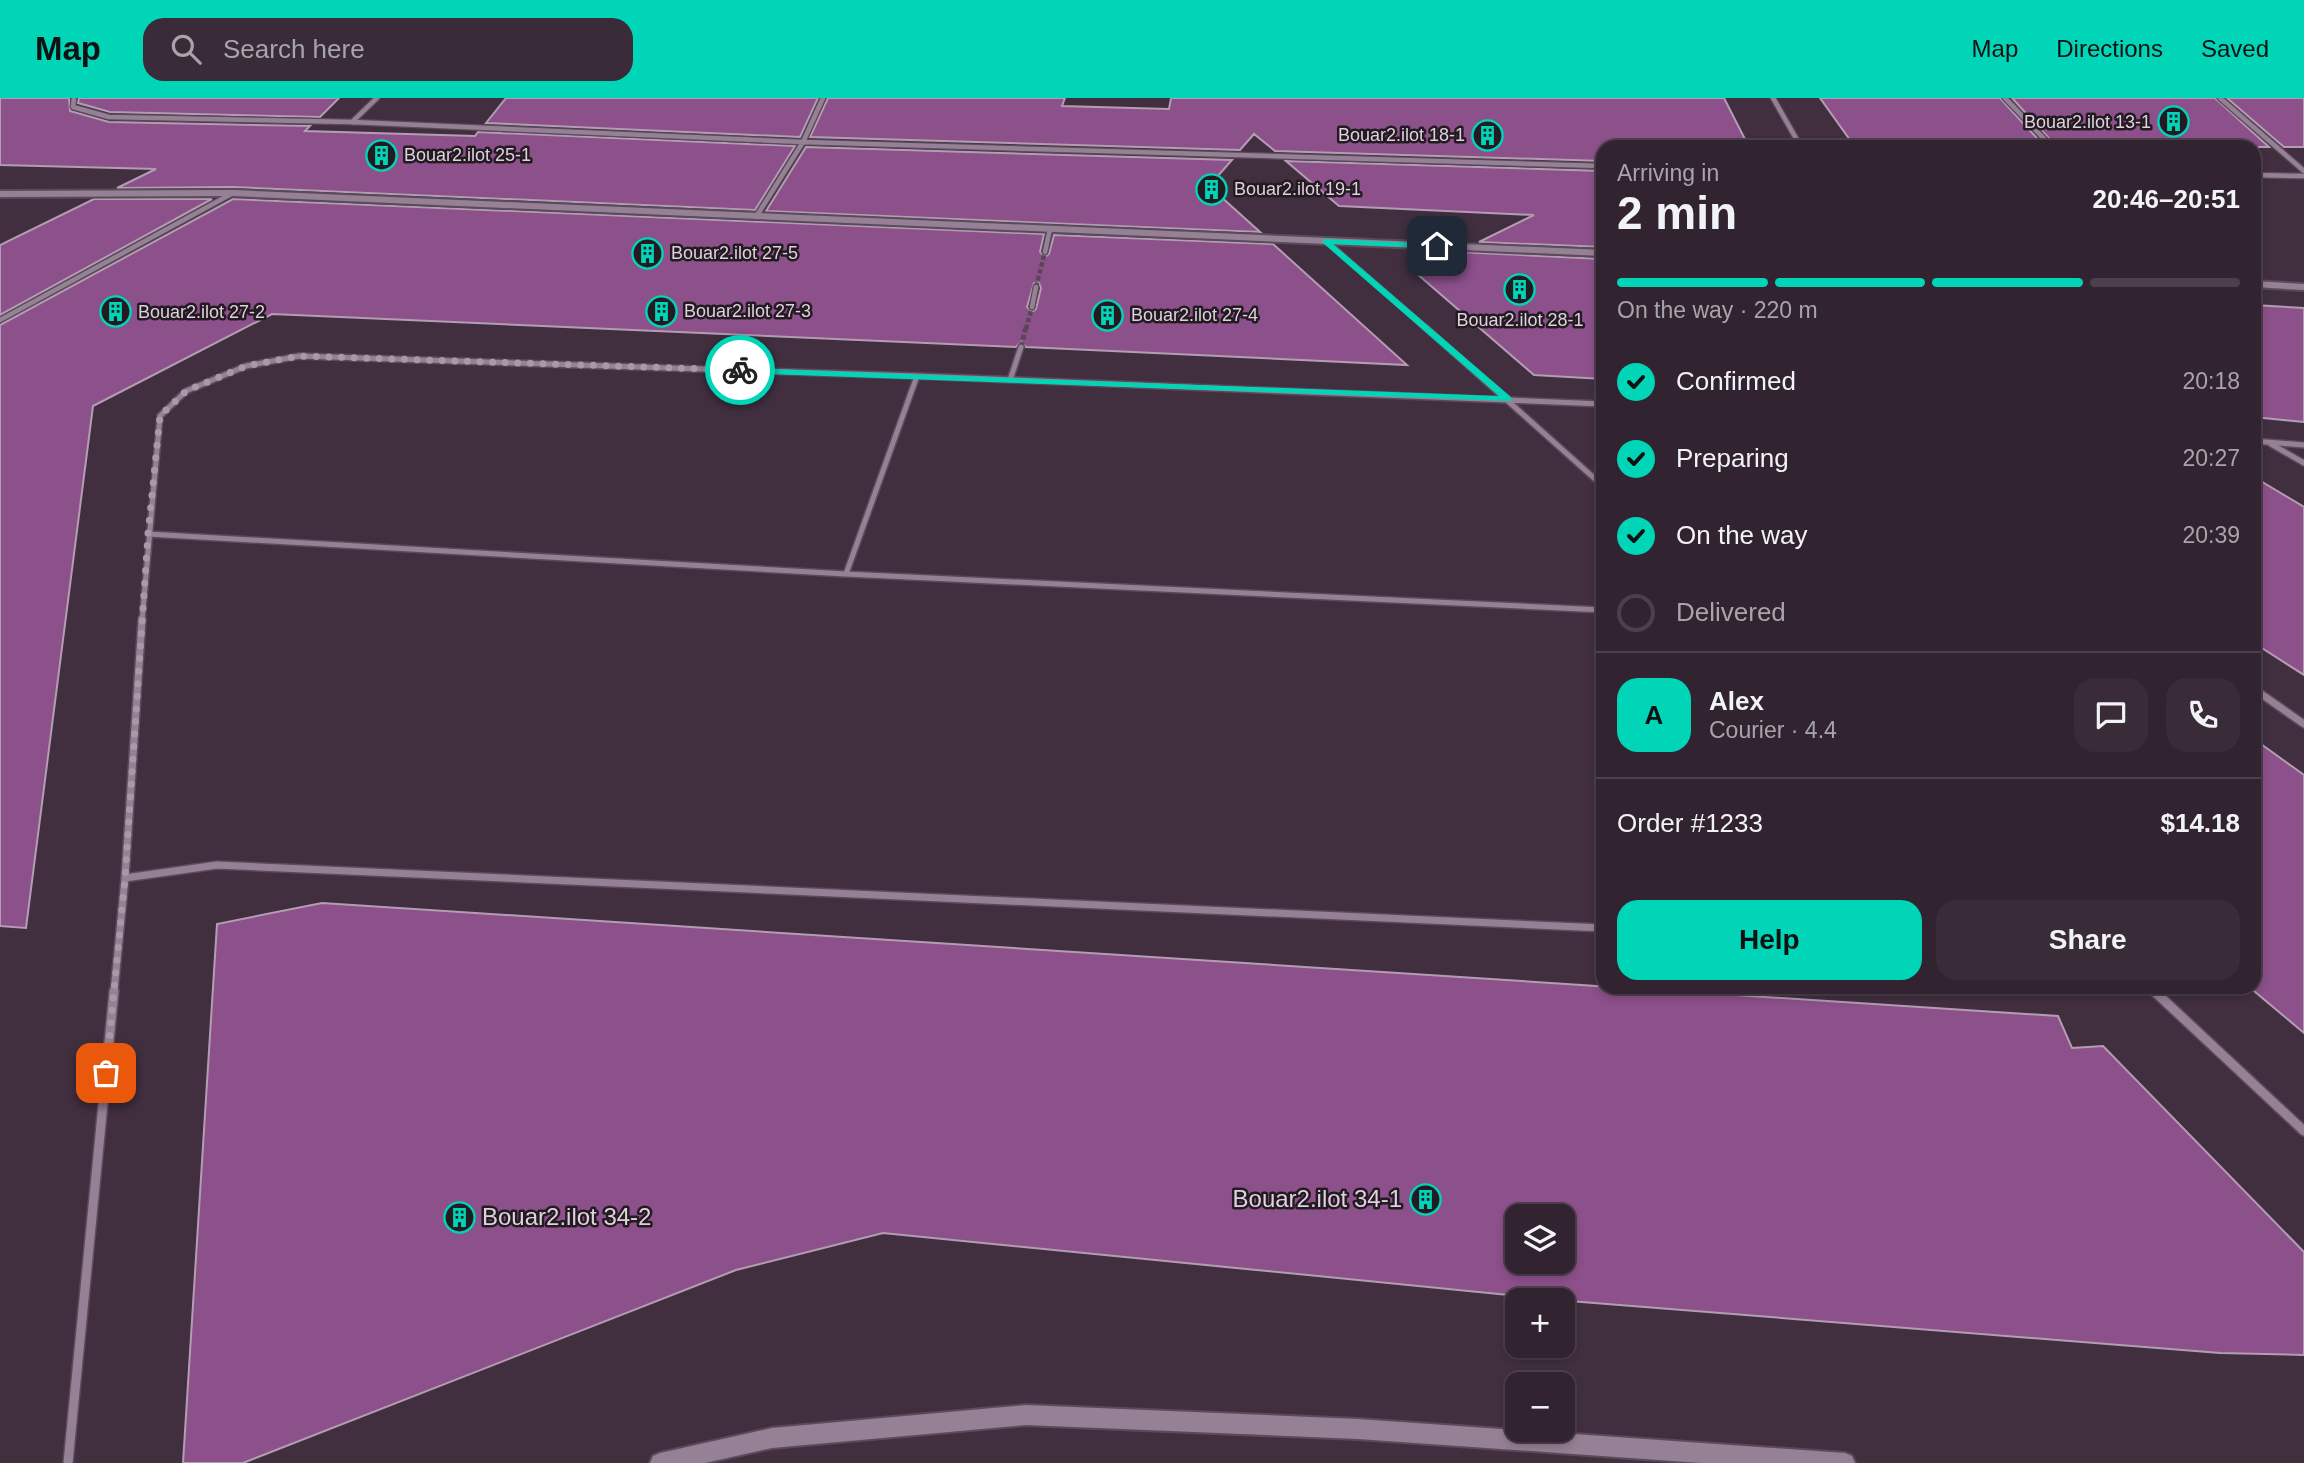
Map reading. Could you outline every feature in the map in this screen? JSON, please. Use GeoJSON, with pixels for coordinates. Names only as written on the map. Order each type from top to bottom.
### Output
{"type":"FeatureCollection","features":[{"type":"Feature","properties":{"kind":"street"},"geometry":{"type":"LineString","coordinates":[[74,98],[73,107],[109,117],[352,122],[803,142],[1596,166]]}},
{"type":"Feature","properties":{"kind":"street"},"geometry":{"type":"LineString","coordinates":[[352,122],[377,98]]}},
{"type":"Feature","properties":{"kind":"street"},"geometry":{"type":"LineString","coordinates":[[756,217],[803,142],[823,98]]}},
{"type":"Feature","properties":{"kind":"street"},"geometry":{"type":"LineString","coordinates":[[1773,98],[1797,140]]}},
{"type":"Feature","properties":{"kind":"street"},"geometry":{"type":"LineString","coordinates":[[2005,98],[2045,140]]}},
{"type":"Feature","properties":{"kind":"street"},"geometry":{"type":"LineString","coordinates":[[2220,98],[2304,170]]}},
{"type":"Feature","properties":{"kind":"street"},"geometry":{"type":"LineString","coordinates":[[2261,175],[2304,176]]}},
{"type":"Feature","properties":{"kind":"street"},"geometry":{"type":"LineString","coordinates":[[0,320],[233,193]]}},
{"type":"Feature","properties":{"kind":"street"},"geometry":{"type":"LineString","coordinates":[[0,194],[233,193],[1596,253]]}},
{"type":"Feature","properties":{"kind":"street"},"geometry":{"type":"LineString","coordinates":[[1045,252],[1050,229]]}},
{"type":"Feature","properties":{"kind":"street"},"geometry":{"type":"LineString","coordinates":[[1325,241],[1508,399],[1596,480]]}},
{"type":"Feature","properties":{"kind":"street"},"geometry":{"type":"LineString","coordinates":[[2261,284],[2304,287]]}},
{"type":"Feature","properties":{"kind":"street"},"geometry":{"type":"LineString","coordinates":[[1032,307],[1036,287]]}},
{"type":"Feature","properties":{"kind":"street"},"geometry":{"type":"LineString","coordinates":[[1010,380],[1021,347]]}},
{"type":"Feature","properties":{"kind":"street"},"geometry":{"type":"LineString","coordinates":[[68,1463],[125,878],[148,534],[160,416],[186,391],[246,366],[299,356],[917,376],[1596,404]]}},
{"type":"Feature","properties":{"kind":"street"},"geometry":{"type":"LineString","coordinates":[[846,574],[917,376]]}},
{"type":"Feature","properties":{"kind":"street"},"geometry":{"type":"LineString","coordinates":[[2261,442],[2304,445]]}},
{"type":"Feature","properties":{"kind":"street"},"geometry":{"type":"LineString","coordinates":[[2270,442],[2304,463]]}},
{"type":"Feature","properties":{"kind":"street"},"geometry":{"type":"LineString","coordinates":[[148,534],[846,574],[1596,610]]}},
{"type":"Feature","properties":{"kind":"street"},"geometry":{"type":"LineString","coordinates":[[2261,694],[2304,724]]}},
{"type":"Feature","properties":{"kind":"street"},"geometry":{"type":"LineString","coordinates":[[125,878],[217,865],[1596,928]]}},
{"type":"Feature","properties":{"kind":"street"},"geometry":{"type":"LineString","coordinates":[[2157,994],[2304,1131]]}},
{"type":"Feature","properties":{"kind":"street"},"geometry":{"type":"LineString","coordinates":[[660,1463],[772,1438],[1026,1415],[1358,1429],[1845,1463]]}},
{"type":"Feature","properties":{"kind":"building","name":"Bouar2.ilot 25-1"},"geometry":{"type":"Polygon","coordinates":[[[0,98],[69,98],[70,111],[109,122],[310,126],[305,131],[475,136],[478,132],[795,146],[755,210],[233,187],[117,188],[156,169],[0,165],[0,98]]]}},
{"type":"Feature","properties":{"kind":"building"},"geometry":{"type":"Polygon","coordinates":[[[79,98],[339,98],[320,117],[110,112],[78,103],[79,98]]]}},
{"type":"Feature","properties":{"kind":"building"},"geometry":{"type":"Polygon","coordinates":[[[506,98],[818,98],[800,137],[486,123],[506,98]]]}},
{"type":"Feature","properties":{"kind":"building"},"geometry":{"type":"Polygon","coordinates":[[[828,98],[1065,98],[1062,106],[1169,109],[1171,98],[1724,98],[1745,140],[1596,140],[1596,161],[1275,151],[1254,134],[1240,150],[810,137],[828,98]]]}},
{"type":"Feature","properties":{"kind":"building"},"geometry":{"type":"Polygon","coordinates":[[[1820,98],[2000,98],[2039,140],[1850,140],[1820,98]]]}},
{"type":"Feature","properties":{"kind":"building"},"geometry":{"type":"Polygon","coordinates":[[[2012,98],[2215,98],[2269,147],[2261,147],[2261,140],[2051,140],[2012,98]]]}},
{"type":"Feature","properties":{"kind":"building"},"geometry":{"type":"Polygon","coordinates":[[[2227,98],[2304,98],[2304,147],[2284,147],[2227,98]]]}},
{"type":"Feature","properties":{"kind":"building"},"geometry":{"type":"Polygon","coordinates":[[[806,147],[1232,160],[1209,186],[1260,232],[766,211],[806,147]]]}},
{"type":"Feature","properties":{"kind":"building"},"geometry":{"type":"Polygon","coordinates":[[[1286,161],[1596,171],[1596,247],[1479,242],[1534,215],[1339,206],[1286,161]]]}},
{"type":"Feature","properties":{"kind":"building"},"geometry":{"type":"Polygon","coordinates":[[[94,199],[212,199],[0,315],[0,245],[94,199]]]}},
{"type":"Feature","properties":{"kind":"building"},"geometry":{"type":"Polygon","coordinates":[[[233,199],[1044,234],[1040,252],[1045,257],[1049,254],[1054,235],[1273,244],[1407,365],[1026,347],[1021,342],[1016,347],[272,314],[93,406],[26,928],[0,926],[0,325],[233,199]],[[1034,283],[1027,307],[1032,312],[1036,309],[1041,288],[1039,283],[1034,283]]]}},
{"type":"Feature","properties":{"kind":"building"},"geometry":{"type":"Polygon","coordinates":[[[1459,252],[1596,259],[1596,379],[1534,375],[1416,273],[1459,252]]]}},
{"type":"Feature","properties":{"kind":"building"},"geometry":{"type":"Polygon","coordinates":[[[2261,305],[2304,308],[2304,422],[2261,418],[2261,305]]]}},
{"type":"Feature","properties":{"kind":"building"},"geometry":{"type":"Polygon","coordinates":[[[2261,481],[2304,507],[2304,675],[2261,647],[2261,481]]]}},
{"type":"Feature","properties":{"kind":"building"},"geometry":{"type":"Polygon","coordinates":[[[2261,744],[2304,775],[2304,1033],[2258,994],[2261,994],[2261,744]]]}},
{"type":"Feature","properties":{"kind":"building"},"geometry":{"type":"Polygon","coordinates":[[[322,903],[1596,986],[1596,994],[1720,994],[2058,1016],[2072,1048],[2103,1046],[2304,1252],[2304,1355],[2220,1353],[1575,1301],[1575,1288],[1505,1288],[1505,1295],[883,1233],[736,1270],[243,1463],[183,1463],[217,924],[322,903]]]}},
{"type":"Feature","properties":{"kind":"tunnel"},"geometry":{"type":"LineString","coordinates":[[1036,287],[1045,252]]}},
{"type":"Feature","properties":{"kind":"tunnel"},"geometry":{"type":"LineString","coordinates":[[1026,329],[1032,307]]}},
{"type":"Feature","properties":{"kind":"tunnel"},"geometry":{"type":"LineString","coordinates":[[1021,347],[1026,327]]}},
{"type":"Feature","properties":{"kind":"way so far"},"geometry":{"type":"LineString","coordinates":[[106,1073],[125,878],[148,534],[160,416],[186,391],[246,366],[299,356],[740,370]]}},
{"type":"Feature","properties":{"kind":"place","name":"Bouar2.ilot 13-1"},"geometry":{"type":"Point","coordinates":[2174,122]}},
{"type":"Feature","properties":{"kind":"place","name":"Bouar2.ilot 18-1"},"geometry":{"type":"Point","coordinates":[1488,135]}},
{"type":"Feature","properties":{"kind":"place","name":"Bouar2.ilot 25-1"},"geometry":{"type":"Point","coordinates":[381,155]}},
{"type":"Feature","properties":{"kind":"place","name":"Bouar2.ilot 19-1"},"geometry":{"type":"Point","coordinates":[1211,189]}},
{"type":"Feature","properties":{"kind":"place","name":"Bouar2.ilot 27-5"},"geometry":{"type":"Point","coordinates":[648,253]}},
{"type":"Feature","properties":{"kind":"place","name":"Bouar2.ilot 28-1"},"geometry":{"type":"Point","coordinates":[1520,290]}},
{"type":"Feature","properties":{"kind":"place","name":"Bouar2.ilot 27-3"},"geometry":{"type":"Point","coordinates":[661,311]}},
{"type":"Feature","properties":{"kind":"place","name":"Bouar2.ilot 27-2"},"geometry":{"type":"Point","coordinates":[115,312]}},
{"type":"Feature","properties":{"kind":"place","name":"Bouar2.ilot 27-4"},"geometry":{"type":"Point","coordinates":[1108,315]}},
{"type":"Feature","properties":{"kind":"place","name":"Bouar2.ilot 34-1"},"geometry":{"type":"Point","coordinates":[1425,1199]}},
{"type":"Feature","properties":{"kind":"place","name":"Bouar2.ilot 34-2"},"geometry":{"type":"Point","coordinates":[459,1217]}},
{"type":"Feature","properties":{"kind":"route"},"geometry":{"type":"LineString","coordinates":[[740,370],[1508,399],[1325,241],[1437,246]]}}]}
